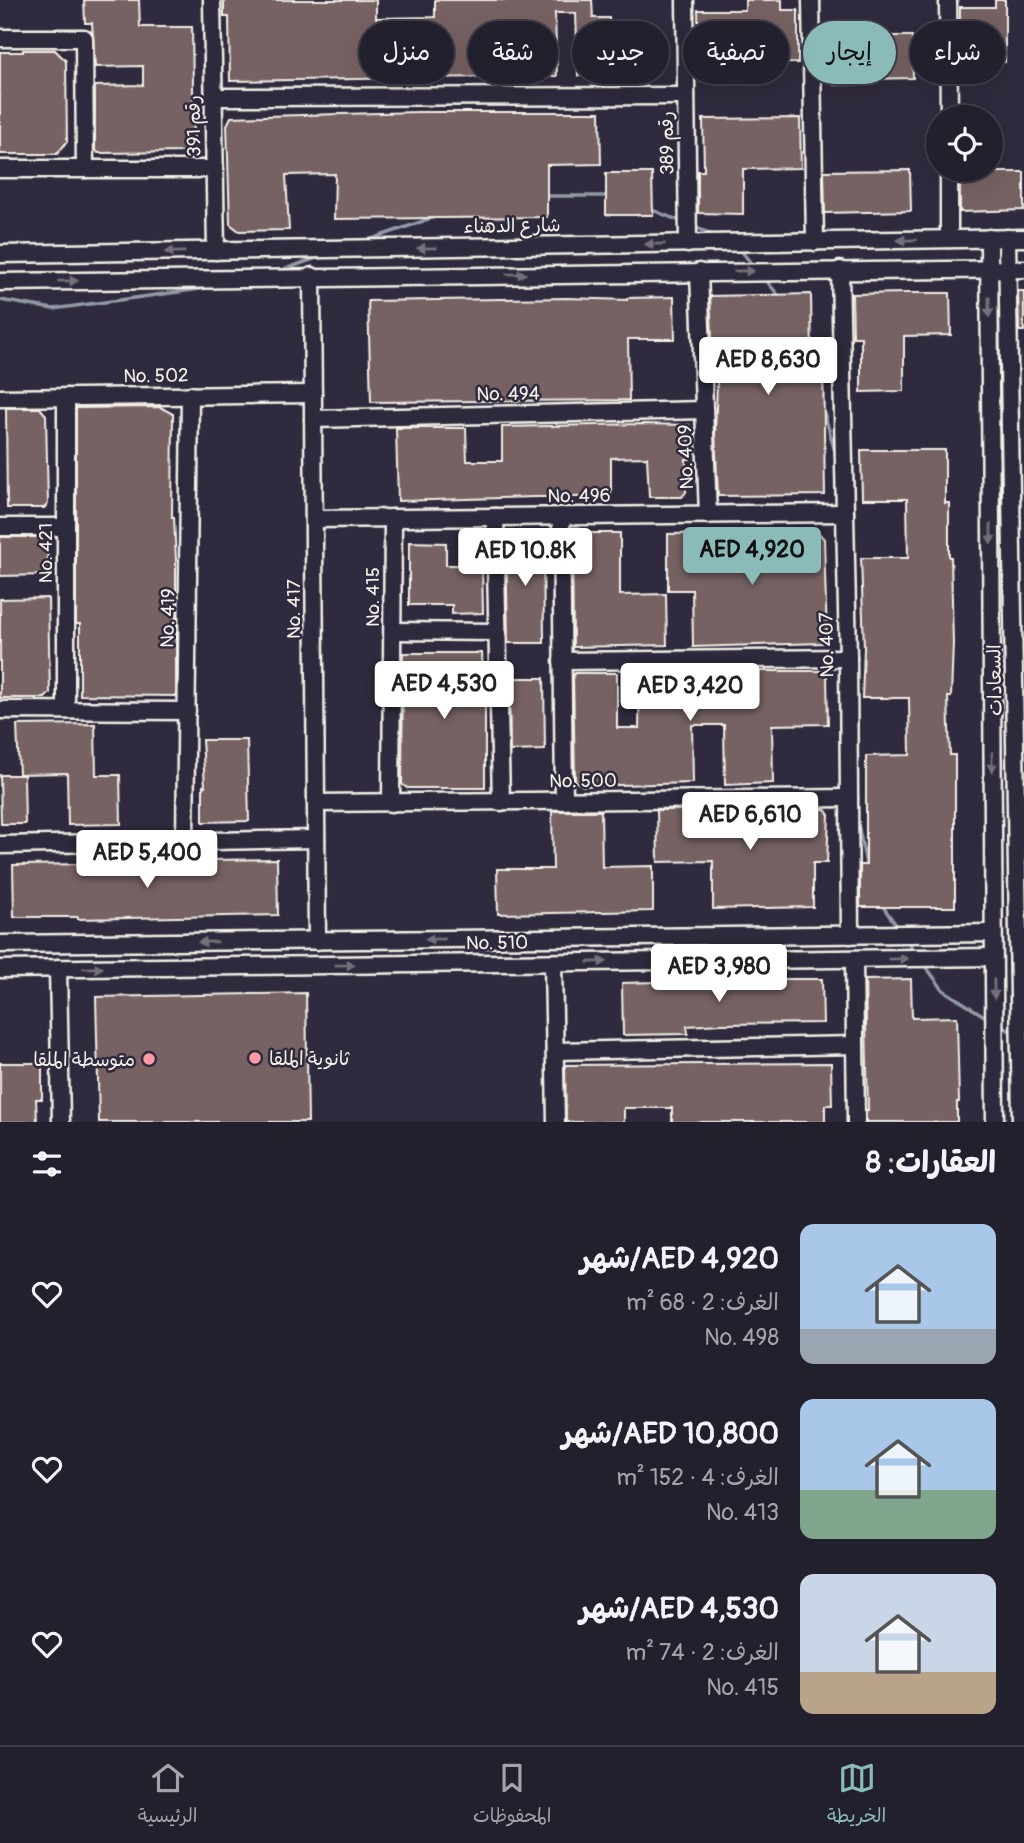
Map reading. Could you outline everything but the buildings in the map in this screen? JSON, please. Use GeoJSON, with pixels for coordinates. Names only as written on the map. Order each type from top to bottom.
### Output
{"type":"FeatureCollection","features":[{"type":"Feature","properties":{"kind":"street","name":"رقم 391"},"geometry":{"type":"LineString","coordinates":[[212,0],[216,251]]}},
{"type":"Feature","properties":{"kind":"street","name":"رقم 389"},"geometry":{"type":"LineString","coordinates":[[685,0],[688,244]]}},
{"type":"Feature","properties":{"kind":"street"},"geometry":{"type":"LineString","coordinates":[[811,0],[815,242]]}},
{"type":"Feature","properties":{"kind":"street"},"geometry":{"type":"LineString","coordinates":[[948,0],[948,105]]}},
{"type":"Feature","properties":{"kind":"street"},"geometry":{"type":"LineString","coordinates":[[0,38],[84,38],[85,169]]}},
{"type":"Feature","properties":{"kind":"street"},"geometry":{"type":"LineString","coordinates":[[214,97],[686,96]]}},
{"type":"Feature","properties":{"kind":"street"},"geometry":{"type":"LineString","coordinates":[[0,169],[215,169]]}},
{"type":"Feature","properties":{"kind":"street"},"geometry":{"type":"LineString","coordinates":[[949,182],[949,239]]}},
{"type":"Feature","properties":{"kind":"street","name":"السعادات"},"geometry":{"type":"LineString","coordinates":[[989,238],[995,1122]]}},
{"type":"Feature","properties":{"kind":"street","name":"السعادات"},"geometry":{"type":"LineString","coordinates":[[1007,238],[1017,405],[1021,1122]]}},
{"type":"Feature","properties":{"kind":"street","name":"شارع الدهناء"},"geometry":{"type":"LineString","coordinates":[[0,254],[1024,238]]}},
{"type":"Feature","properties":{"kind":"street","name":"No. 417"},"geometry":{"type":"LineString","coordinates":[[319,965],[313,394],[317,276],[322,249]]}},
{"type":"Feature","properties":{"kind":"street"},"geometry":{"type":"LineString","coordinates":[[0,282],[1024,269]]}},
{"type":"Feature","properties":{"kind":"street","name":"No. 407"},"geometry":{"type":"LineString","coordinates":[[840,270],[848,659],[850,935]]}},
{"type":"Feature","properties":{"kind":"street","name":"No. 409"},"geometry":{"type":"LineString","coordinates":[[699,272],[708,515]]}},
{"type":"Feature","properties":{"kind":"street","name":"No. 502"},"geometry":{"type":"LineString","coordinates":[[0,398],[313,394]]}},
{"type":"Feature","properties":{"kind":"street","name":"No. 419"},"geometry":{"type":"LineString","coordinates":[[185,842],[190,395]]}},
{"type":"Feature","properties":{"kind":"street","name":"No. 421"},"geometry":{"type":"LineString","coordinates":[[66,397],[66,709]]}},
{"type":"Feature","properties":{"kind":"street","name":"No. 494"},"geometry":{"type":"LineString","coordinates":[[313,419],[704,410]]}},
{"type":"Feature","properties":{"kind":"street","name":"No. 496"},"geometry":{"type":"LineString","coordinates":[[314,519],[845,513]]}},
{"type":"Feature","properties":{"kind":"street"},"geometry":{"type":"LineString","coordinates":[[561,516],[565,801]]}},
{"type":"Feature","properties":{"kind":"street"},"geometry":{"type":"LineString","coordinates":[[495,517],[501,802]]}},
{"type":"Feature","properties":{"kind":"street","name":"No. 415"},"geometry":{"type":"LineString","coordinates":[[391,803],[393,518]]}},
{"type":"Feature","properties":{"kind":"street"},"geometry":{"type":"LineString","coordinates":[[0,527],[66,527]]}},
{"type":"Feature","properties":{"kind":"street"},"geometry":{"type":"LineString","coordinates":[[394,631],[496,632]]}},
{"type":"Feature","properties":{"kind":"street"},"geometry":{"type":"LineString","coordinates":[[562,661],[848,659]]}},
{"type":"Feature","properties":{"kind":"street"},"geometry":{"type":"LineString","coordinates":[[0,710],[187,711]]}},
{"type":"Feature","properties":{"kind":"street","name":"No. 500"},"geometry":{"type":"LineString","coordinates":[[316,803],[849,798]]}},
{"type":"Feature","properties":{"kind":"street"},"geometry":{"type":"LineString","coordinates":[[0,845],[316,839]]}},
{"type":"Feature","properties":{"kind":"street"},"geometry":{"type":"LineString","coordinates":[[967,957],[981,951],[984,945],[981,937],[970,933]]}},
{"type":"Feature","properties":{"kind":"street","name":"No. 510"},"geometry":{"type":"LineString","coordinates":[[0,944],[993,933]]}},
{"type":"Feature","properties":{"kind":"street","name":"No. 510"},"geometry":{"type":"LineString","coordinates":[[0,968],[993,957]]}},
{"type":"Feature","properties":{"kind":"street"},"geometry":{"type":"LineString","coordinates":[[854,960],[856,1122]]}},
{"type":"Feature","properties":{"kind":"street"},"geometry":{"type":"LineString","coordinates":[[553,963],[556,1122]]}},
{"type":"Feature","properties":{"kind":"street"},"geometry":{"type":"LineString","coordinates":[[58,968],[61,1122]]}},
{"type":"Feature","properties":{"kind":"street"},"geometry":{"type":"LineString","coordinates":[[555,1051],[855,1045]]}},
{"type":"Feature","properties":{"kind":"waterway"},"geometry":{"type":"LineString","coordinates":[[544,196],[609,196]]}},
{"type":"Feature","properties":{"kind":"waterway"},"geometry":{"type":"LineString","coordinates":[[650,209],[682,222]]}},
{"type":"Feature","properties":{"kind":"waterway"},"geometry":{"type":"LineString","coordinates":[[366,241],[435,217]]}},
{"type":"Feature","properties":{"kind":"waterway"},"geometry":{"type":"LineString","coordinates":[[692,226],[717,236]]}},
{"type":"Feature","properties":{"kind":"waterway"},"geometry":{"type":"LineString","coordinates":[[739,248],[754,267]]}},
{"type":"Feature","properties":{"kind":"waterway"},"geometry":{"type":"LineString","coordinates":[[277,272],[322,256]]}},
{"type":"Feature","properties":{"kind":"waterway"},"geometry":{"type":"LineString","coordinates":[[764,278],[779,296]]}},
{"type":"Feature","properties":{"kind":"waterway"},"geometry":{"type":"LineString","coordinates":[[0,300],[53,309],[215,287]]}},
{"type":"Feature","properties":{"kind":"waterway"},"geometry":{"type":"LineString","coordinates":[[823,409],[837,459]]}},
{"type":"Feature","properties":{"kind":"waterway"},"geometry":{"type":"LineString","coordinates":[[856,814],[867,869]]}},
{"type":"Feature","properties":{"kind":"waterway"},"geometry":{"type":"LineString","coordinates":[[881,904],[899,929]]}},
{"type":"Feature","properties":{"kind":"waterway"},"geometry":{"type":"LineString","coordinates":[[906,938],[915,952]]}},
{"type":"Feature","properties":{"kind":"waterway"},"geometry":{"type":"LineString","coordinates":[[924,964],[943,990],[989,1019]]}},
{"type":"Feature","properties":{"kind":"waterway"},"geometry":{"type":"LineString","coordinates":[[999,1024],[1013,1033]]}},
{"type":"Feature","properties":{"kind":"place","name":"ثانوية الملقا"},"geometry":{"type":"Point","coordinates":[255,1058]}},
{"type":"Feature","properties":{"kind":"place","name":"متوسطة الملقا"},"geometry":{"type":"Point","coordinates":[149,1059]}}]}
